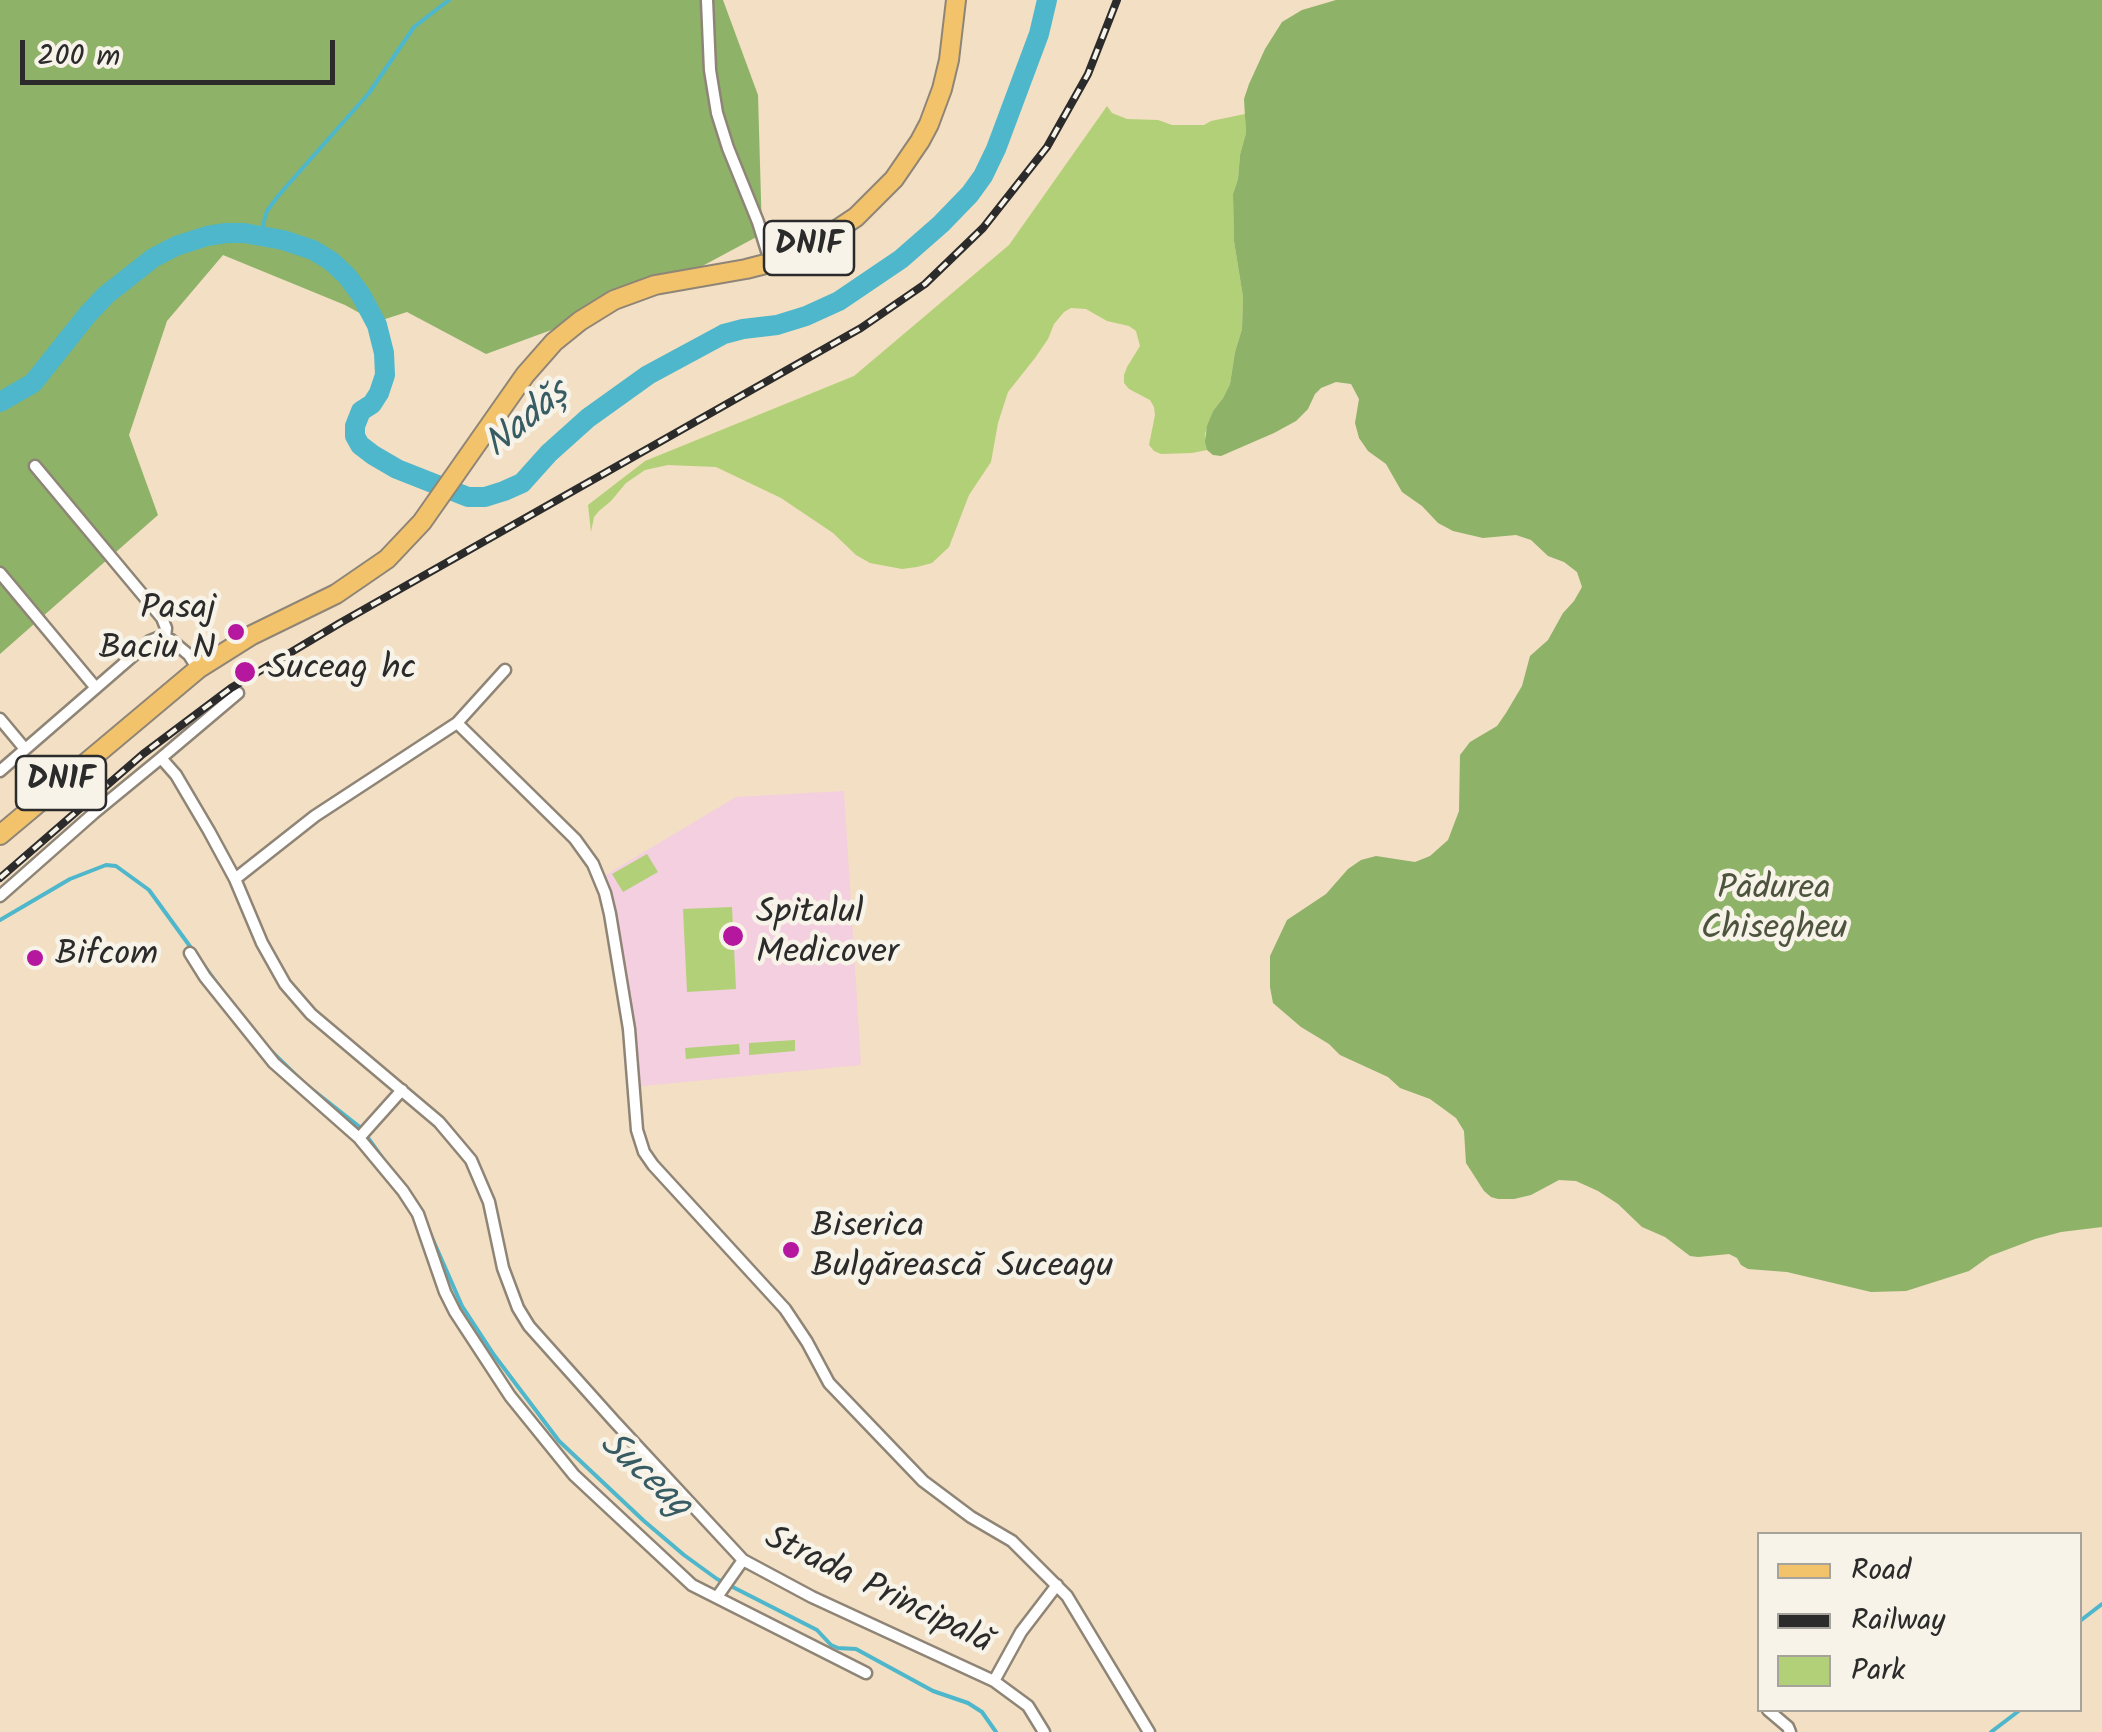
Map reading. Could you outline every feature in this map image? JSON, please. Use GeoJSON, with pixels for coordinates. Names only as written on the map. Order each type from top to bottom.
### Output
{"type":"FeatureCollection","features":[{"type":"Feature","properties":{"kind":"main road","name":"DN1F"},"geometry":{"type":"LineString","coordinates":[[0,835],[198,669],[252,635],[364,577],[393,553],[422,522],[525,376],[554,342],[580,321],[614,300],[655,285],[789,258],[840,229],[872,204],[920,141],[942,88],[952,46],[956,0]]}},
{"type":"Feature","properties":{"kind":"street"},"geometry":{"type":"LineString","coordinates":[[707,0],[710,70],[717,114],[772,264]]}},
{"type":"Feature","properties":{"kind":"street"},"geometry":{"type":"LineString","coordinates":[[35,466],[162,618],[165,638]]}},
{"type":"Feature","properties":{"kind":"street"},"geometry":{"type":"LineString","coordinates":[[0,574],[96,688]]}},
{"type":"Feature","properties":{"kind":"street"},"geometry":{"type":"LineString","coordinates":[[0,771],[150,641],[165,638],[181,646],[198,669]]}},
{"type":"Feature","properties":{"kind":"street"},"geometry":{"type":"LineString","coordinates":[[235,879],[315,816],[458,723],[505,670]]}},
{"type":"Feature","properties":{"kind":"street"},"geometry":{"type":"LineString","coordinates":[[0,896],[238,693]]}},
{"type":"Feature","properties":{"kind":"street"},"geometry":{"type":"LineString","coordinates":[[0,719],[25,749]]}},
{"type":"Feature","properties":{"kind":"street"},"geometry":{"type":"LineString","coordinates":[[458,723],[575,839],[593,864],[610,914],[630,1028],[637,1130],[652,1165],[785,1309],[829,1383],[915,1472],[971,1517],[1012,1541],[1057,1585],[1077,1610],[1149,1732]]}},
{"type":"Feature","properties":{"kind":"street","name":"Strada Principală"},"geometry":{"type":"LineString","coordinates":[[160,758],[184,789],[235,879],[268,956],[297,999],[451,1134],[477,1170],[492,1213],[507,1283],[529,1326],[740,1564],[994,1681],[1028,1706],[1044,1732]]}},
{"type":"Feature","properties":{"kind":"street"},"geometry":{"type":"LineString","coordinates":[[190,953],[204,977],[274,1064],[363,1134],[418,1214],[455,1312],[525,1417],[574,1475],[692,1584],[866,1673]]}},
{"type":"Feature","properties":{"kind":"street"},"geometry":{"type":"LineString","coordinates":[[363,1134],[402,1090]]}},
{"type":"Feature","properties":{"kind":"street"},"geometry":{"type":"LineString","coordinates":[[717,1597],[740,1564]]}},
{"type":"Feature","properties":{"kind":"street"},"geometry":{"type":"LineString","coordinates":[[994,1681],[1021,1632],[1057,1585]]}},
{"type":"Feature","properties":{"kind":"street"},"geometry":{"type":"LineString","coordinates":[[1770,1712],[1790,1732]]}},
{"type":"Feature","properties":{"kind":"shaded area","name":"Spitalul Medicover"},"geometry":{"type":"Polygon","coordinates":[[[844,791],[861,1065],[633,1087],[632,1051],[599,879],[736,797],[844,791]]]}},
{"type":"Feature","properties":{"kind":"green space"},"geometry":{"type":"Polygon","coordinates":[[[0,0],[723,0],[758,95],[762,234],[652,293],[486,354],[407,312],[376,322],[345,305],[223,255],[167,321],[129,435],[158,515],[0,654],[0,0]]]}},
{"type":"Feature","properties":{"kind":"green space","name":"Pădurea Chisegheu"},"geometry":{"type":"Polygon","coordinates":[[[1336,0],[2102,0],[2102,1227],[2035,1239],[1990,1256],[1969,1271],[1906,1291],[1871,1292],[1787,1272],[1748,1269],[1729,1254],[1690,1256],[1665,1237],[1642,1227],[1618,1204],[1576,1181],[1559,1180],[1514,1199],[1491,1197],[1466,1163],[1464,1131],[1456,1118],[1430,1099],[1400,1088],[1388,1077],[1340,1055],[1273,1003],[1270,956],[1287,920],[1326,894],[1361,860],[1376,856],[1415,862],[1430,856],[1448,840],[1459,811],[1460,755],[1470,742],[1497,726],[1522,686],[1530,656],[1548,640],[1582,587],[1577,572],[1548,556],[1531,540],[1516,535],[1483,538],[1453,531],[1402,492],[1386,464],[1368,451],[1359,438],[1355,423],[1359,399],[1351,384],[1336,382],[1321,388],[1296,421],[1274,433],[1221,456],[1207,450],[1207,426],[1230,384],[1242,329],[1243,297],[1234,241],[1233,194],[1246,133],[1244,99],[1265,49],[1282,22],[1302,10],[1336,0]]]}},
{"type":"Feature","properties":{"kind":"green space"},"geometry":{"type":"Polygon","coordinates":[[[1107,106],[1112,113],[1127,119],[1158,120],[1172,125],[1204,125],[1245,114],[1246,133],[1233,194],[1234,241],[1243,297],[1242,329],[1230,384],[1213,411],[1205,434],[1207,450],[1161,454],[1154,451],[1149,445],[1154,407],[1124,383],[1127,367],[1140,346],[1136,331],[1086,309],[1071,308],[1054,324],[1048,339],[1008,392],[991,462],[969,495],[949,547],[932,563],[902,569],[870,563],[781,498],[716,467],[668,465],[645,470],[599,511],[591,532],[588,505],[645,461],[854,376],[1009,245],[1107,106]]]}},
{"type":"Feature","properties":{"kind":"green space"},"geometry":{"type":"Polygon","coordinates":[[[647,854],[658,872],[623,892],[612,874],[647,854]]]}},
{"type":"Feature","properties":{"kind":"green space"},"geometry":{"type":"Polygon","coordinates":[[[732,907],[736,989],[687,992],[683,909],[732,907]]]}},
{"type":"Feature","properties":{"kind":"green space"},"geometry":{"type":"Polygon","coordinates":[[[795,1040],[795,1051],[749,1055],[749,1043],[795,1040]]]}},
{"type":"Feature","properties":{"kind":"green space"},"geometry":{"type":"Polygon","coordinates":[[[739,1044],[740,1054],[686,1059],[685,1048],[739,1044]]]}},
{"type":"Feature","properties":{"kind":"waterway"},"geometry":{"type":"LineString","coordinates":[[264,237],[267,211],[278,196],[369,93],[414,27],[449,0]]}},
{"type":"Feature","properties":{"kind":"waterway","name":"Nadăș"},"geometry":{"type":"LineString","coordinates":[[0,402],[33,383],[106,295],[153,258],[207,236],[244,233],[313,250],[331,261],[361,295],[377,325],[385,375],[379,393],[361,411],[355,426],[360,445],[397,469],[468,497],[504,491],[522,483],[588,418],[648,375],[724,334],[777,325],[839,301],[901,259],[941,224],[970,194],[996,149],[1039,34],[1047,0]]}},
{"type":"Feature","properties":{"kind":"waterway","name":"Suceag"},"geometry":{"type":"LineString","coordinates":[[0,920],[70,879],[106,865],[116,866],[149,890],[221,989]]}},
{"type":"Feature","properties":{"kind":"waterway","name":"Suceag"},"geometry":{"type":"LineString","coordinates":[[268,1048],[304,1083],[361,1128],[391,1170]]}},
{"type":"Feature","properties":{"kind":"waterway","name":"Suceag"},"geometry":{"type":"LineString","coordinates":[[426,1224],[462,1306],[494,1355],[559,1441],[644,1521],[717,1579],[817,1630],[831,1645],[856,1649],[933,1691],[968,1703],[982,1712],[996,1732]]}},
{"type":"Feature","properties":{"kind":"waterway"},"geometry":{"type":"LineString","coordinates":[[2082,1619],[2102,1604]]}},
{"type":"Feature","properties":{"kind":"waterway"},"geometry":{"type":"LineString","coordinates":[[1991,1732],[2017,1712]]}},
{"type":"Feature","properties":{"kind":"railway"},"geometry":{"type":"LineString","coordinates":[[0,878],[143,754],[231,688],[861,328],[925,284],[983,228],[1047,147],[1088,74],[1117,0]]}},
{"type":"Feature","properties":{"kind":"place","name":"Pasaj Baciu N"},"geometry":{"type":"Point","coordinates":[236,632]}},
{"type":"Feature","properties":{"kind":"place","name":"Suceag hc"},"geometry":{"type":"Point","coordinates":[245,672]}},
{"type":"Feature","properties":{"kind":"place","name":"Spitalul Medicover"},"geometry":{"type":"Point","coordinates":[733,936]}},
{"type":"Feature","properties":{"kind":"place","name":"Bifcom"},"geometry":{"type":"Point","coordinates":[35,958]}},
{"type":"Feature","properties":{"kind":"place","name":"Biserica Bulgărească Suceagu"},"geometry":{"type":"Point","coordinates":[791,1250]}}]}
